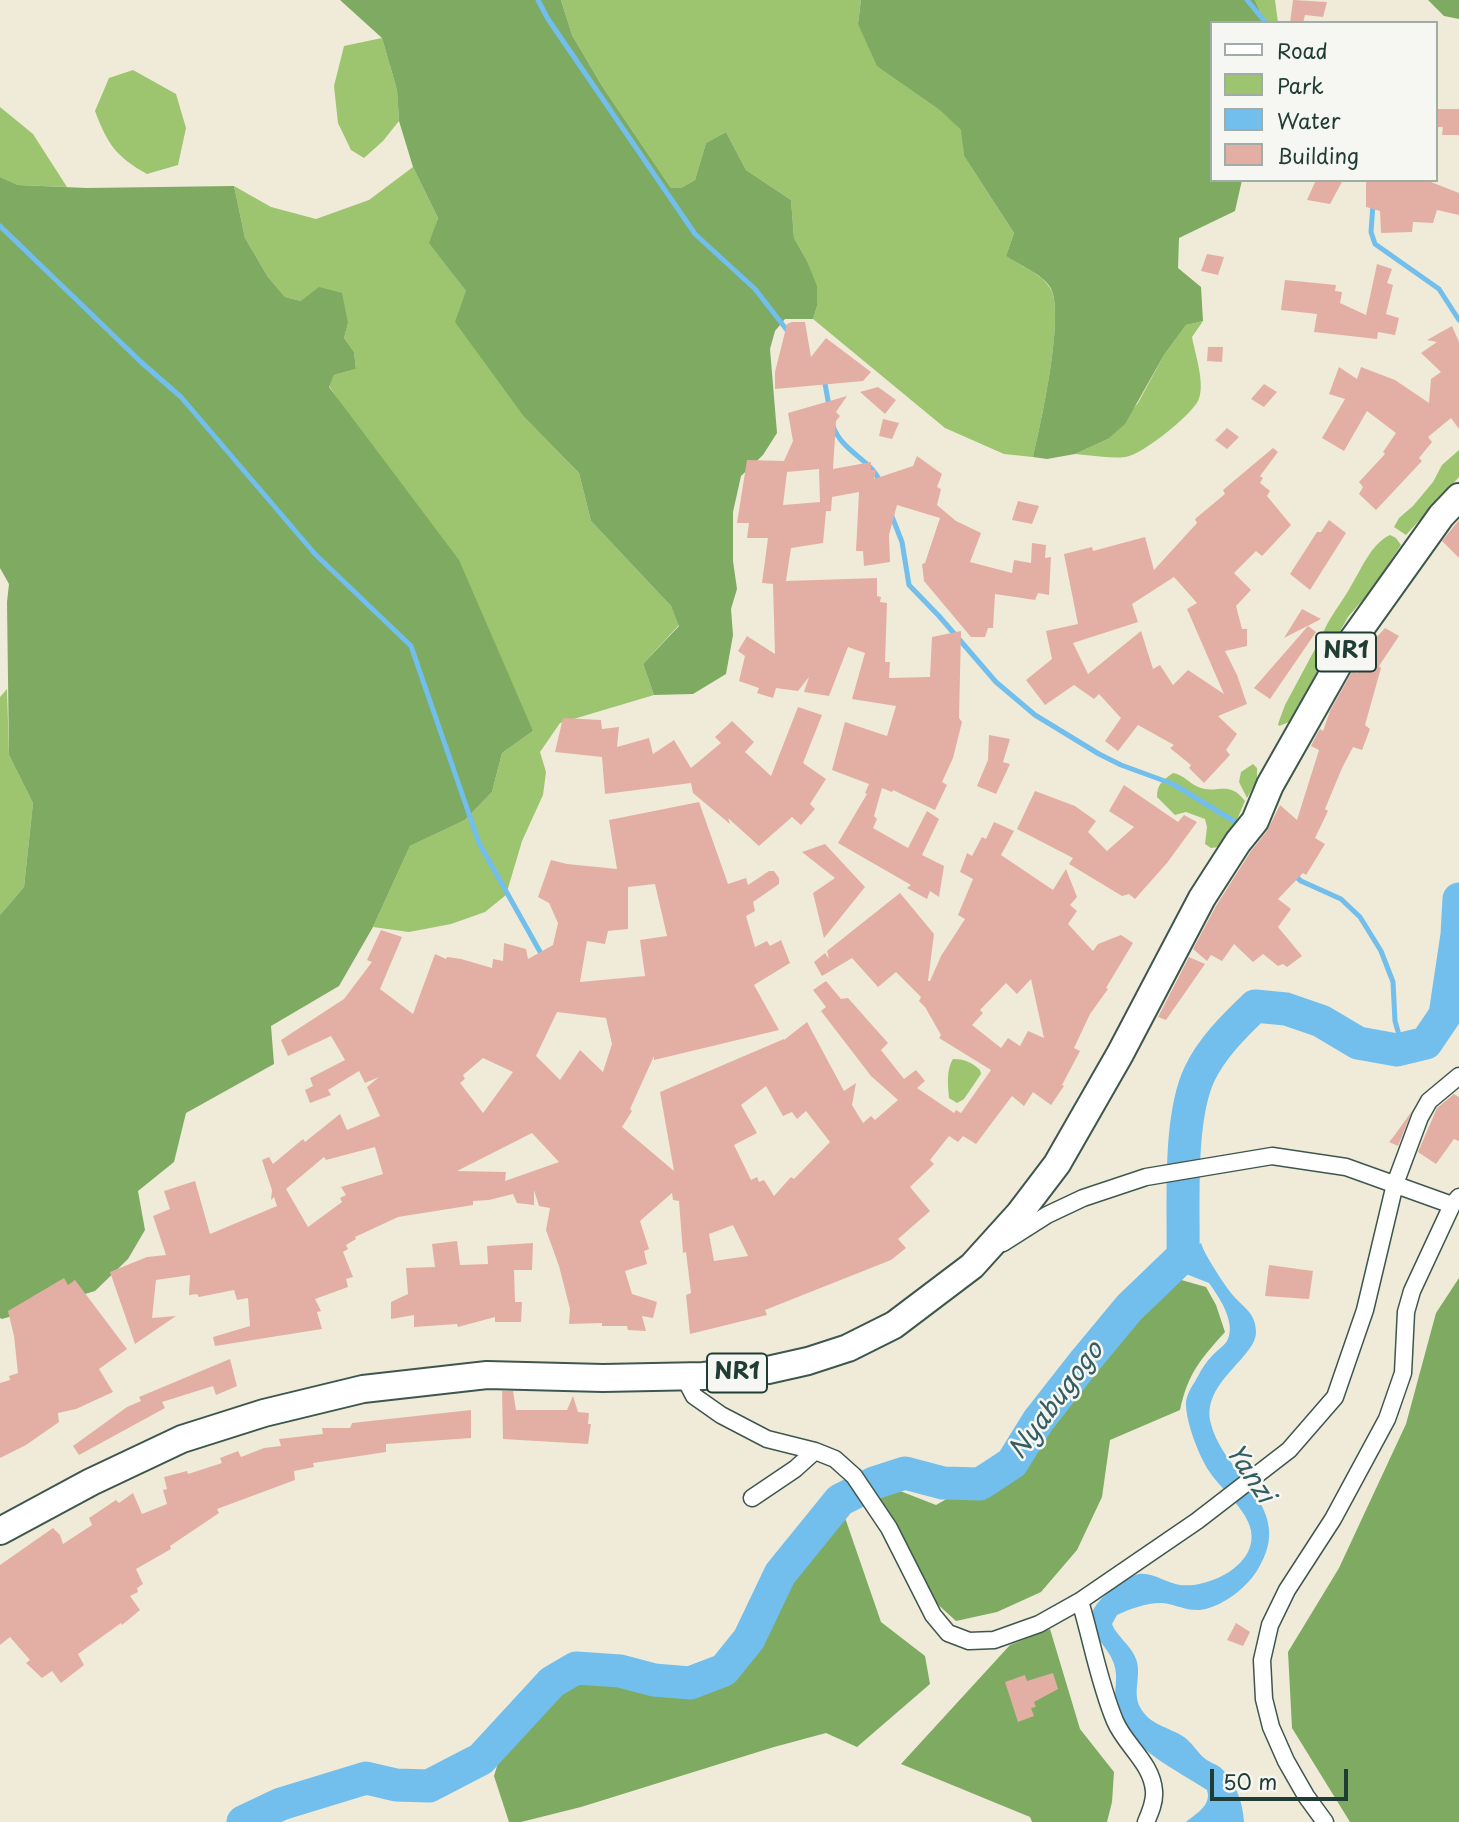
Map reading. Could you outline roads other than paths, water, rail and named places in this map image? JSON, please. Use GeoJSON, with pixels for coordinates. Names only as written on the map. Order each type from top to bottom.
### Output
{"type":"FeatureCollection","features":[{"type":"Feature","properties":{"kind":"highway","name":"NR1"},"geometry":{"type":"LineString","coordinates":[[0,1531],[91,1482],[182,1439],[264,1413],[363,1389],[487,1375],[603,1378],[703,1376],[768,1370],[848,1348],[894,1325],[972,1266],[1019,1214],[1057,1164],[1120,1054],[1202,898],[1255,821],[1270,785],[1351,642],[1441,516],[1459,497]]}},
{"type":"Feature","properties":{"kind":"street"},"geometry":{"type":"LineString","coordinates":[[683,1375],[694,1396],[721,1415],[767,1439],[816,1451],[835,1459],[854,1476],[889,1528],[933,1615],[948,1633],[969,1641],[1004,1638],[1040,1624],[1080,1601],[1224,1500],[1289,1450],[1335,1398],[1365,1310],[1395,1184],[1420,1117],[1429,1101],[1459,1076]]}},
{"type":"Feature","properties":{"kind":"street"},"geometry":{"type":"LineString","coordinates":[[972,1266],[1004,1242],[1083,1198],[1146,1178],[1272,1156],[1346,1167],[1455,1201],[1412,1291],[1406,1312],[1403,1373],[1387,1419],[1333,1519],[1287,1590],[1270,1625],[1262,1660],[1264,1699],[1271,1727],[1286,1761],[1325,1822]]}},
{"type":"Feature","properties":{"kind":"street"},"geometry":{"type":"LineString","coordinates":[[752,1498],[816,1451]]}},
{"type":"Feature","properties":{"kind":"street"},"geometry":{"type":"LineString","coordinates":[[1080,1601],[1112,1714],[1147,1769],[1154,1791],[1151,1812],[1146,1822]]}},
{"type":"Feature","properties":{"kind":"water"},"geometry":{"type":"Polygon","coordinates":[[[1201,1243],[1219,1276],[1254,1319],[1254,1342],[1220,1384],[1210,1409],[1211,1424],[1218,1443],[1264,1510],[1269,1528],[1268,1547],[1249,1581],[1230,1598],[1216,1605],[1196,1610],[1163,1603],[1152,1604],[1117,1615],[1112,1624],[1136,1659],[1137,1695],[1144,1713],[1154,1722],[1184,1737],[1205,1759],[1226,1774],[1238,1793],[1244,1822],[1186,1822],[1205,1804],[1207,1790],[1152,1755],[1129,1733],[1120,1720],[1116,1706],[1114,1664],[1094,1631],[1091,1618],[1102,1598],[1133,1576],[1144,1574],[1180,1585],[1200,1584],[1231,1571],[1246,1556],[1250,1547],[1250,1526],[1205,1464],[1193,1438],[1186,1410],[1192,1386],[1206,1363],[1227,1341],[1230,1334],[1226,1310],[1209,1283],[1181,1272],[1183,1256],[1201,1243]]]}},
{"type":"Feature","properties":{"kind":"waterway"},"geometry":{"type":"LineString","coordinates":[[538,0],[548,19],[695,234],[755,289],[790,334]]}},
{"type":"Feature","properties":{"kind":"waterway"},"geometry":{"type":"LineString","coordinates":[[1247,0],[1264,21]]}},
{"type":"Feature","properties":{"kind":"waterway"},"geometry":{"type":"LineString","coordinates":[[1373,204],[1371,232],[1375,244],[1439,289],[1459,320]]}},
{"type":"Feature","properties":{"kind":"waterway"},"geometry":{"type":"LineString","coordinates":[[0,226],[181,397],[315,554],[411,646],[479,843],[543,957]]}},
{"type":"Feature","properties":{"kind":"waterway"},"geometry":{"type":"LineString","coordinates":[[824,378],[829,406]]}},
{"type":"Feature","properties":{"kind":"waterway"},"geometry":{"type":"LineString","coordinates":[[833,426],[843,443],[871,468],[880,482]]}},
{"type":"Feature","properties":{"kind":"waterway"},"geometry":{"type":"LineString","coordinates":[[891,514],[902,542],[909,585],[996,682],[1035,715],[1099,754],[1173,784],[1242,826]]}},
{"type":"Feature","properties":{"kind":"waterway"},"geometry":{"type":"LineString","coordinates":[[1293,874],[1301,881],[1341,899],[1360,917],[1381,951],[1393,982],[1395,1021],[1403,1049]]}},
{"type":"Feature","properties":{"kind":"waterway","name":"Nyabugogo"},"geometry":{"type":"LineString","coordinates":[[243,1822],[281,1804],[366,1778],[396,1785],[429,1786],[481,1759],[552,1682],[576,1668],[620,1671],[654,1680],[690,1683],[724,1670],[749,1639],[780,1574],[840,1500],[874,1483],[905,1473],[943,1483],[980,1484],[1012,1463],[1038,1421],[1085,1361],[1129,1308],[1183,1256],[1184,1162],[1188,1113],[1200,1073],[1217,1046],[1255,1006],[1286,1009],[1321,1021],[1358,1043],[1397,1050],[1426,1043],[1445,1015],[1457,935],[1459,899]]}},
{"type":"Feature","properties":{"kind":"water label","name":"Yanzi"},"geometry":{"type":"Point","coordinates":[1249,1474]}}]}
